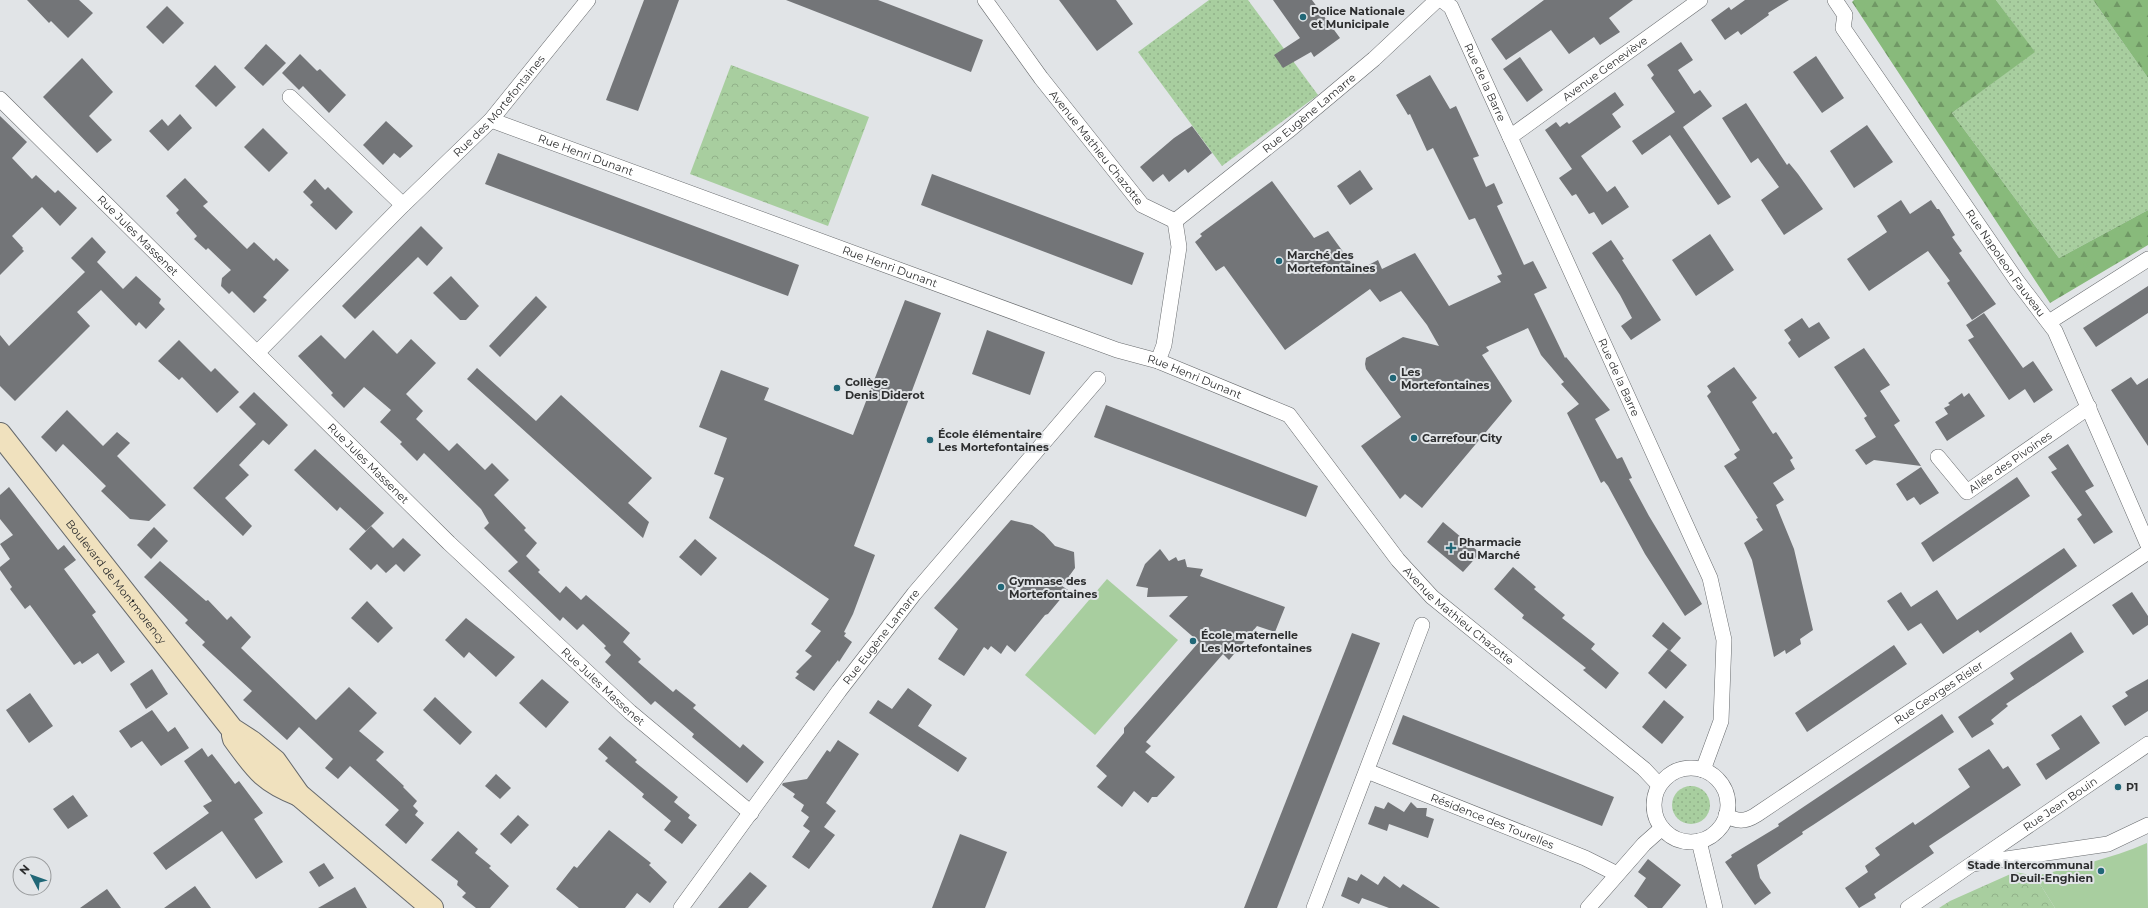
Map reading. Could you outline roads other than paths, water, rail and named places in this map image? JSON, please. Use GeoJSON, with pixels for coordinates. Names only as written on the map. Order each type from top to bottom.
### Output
{"type":"FeatureCollection","features":[{"type":"Feature","properties":{"kind":"street","name":"Rue des Mortefontaines"},"geometry":{"type":"LineString","coordinates":[[257,353],[403,205],[491,120],[588,0]]}},
{"type":"Feature","properties":{"kind":"street","name":"Avenue Mathieu Chazotte"},"geometry":{"type":"LineString","coordinates":[[985,0],[1042,78],[1142,205],[1176,221]]}},
{"type":"Feature","properties":{"kind":"street","name":"Rue Eugène Lamarre"},"geometry":{"type":"LineString","coordinates":[[1176,221],[1288,131],[1374,58],[1437,0]]}},
{"type":"Feature","properties":{"kind":"street","name":"Rue de la Barre"},"geometry":{"type":"LineString","coordinates":[[1442,0],[1451,7],[1710,578],[1724,640],[1721,721],[1703,770]]}},
{"type":"Feature","properties":{"kind":"street","name":"Avenue Geneviève"},"geometry":{"type":"LineString","coordinates":[[1510,137],[1700,0]]}},
{"type":"Feature","properties":{"kind":"street","name":"Rue Napoleon Fauveau"},"geometry":{"type":"LineString","coordinates":[[1835,0],[1844,15],[1843,28],[2012,274],[2055,331],[2089,406],[2148,545]]}},
{"type":"Feature","properties":{"kind":"street"},"geometry":{"type":"LineString","coordinates":[[290,97],[403,205]]}},
{"type":"Feature","properties":{"kind":"street","name":"Rue Jules Massenet"},"geometry":{"type":"LineString","coordinates":[[0,99],[449,543],[630,712],[751,813]]}},
{"type":"Feature","properties":{"kind":"street","name":"Rue Henri Dunant"},"geometry":{"type":"LineString","coordinates":[[491,120],[1117,350],[1158,361],[1289,415]]}},
{"type":"Feature","properties":{"kind":"street"},"geometry":{"type":"LineString","coordinates":[[1158,361],[1164,345],[1179,247],[1176,221]]}},
{"type":"Feature","properties":{"kind":"street"},"geometry":{"type":"LineString","coordinates":[[2048,322],[2148,259]]}},
{"type":"Feature","properties":{"kind":"street","name":"Rue Eugène Lamarre"},"geometry":{"type":"LineString","coordinates":[[680,908],[839,691],[914,594],[1098,379]]}},
{"type":"Feature","properties":{"kind":"street","name":"Allée des Pivoines"},"geometry":{"type":"LineString","coordinates":[[1938,457],[1967,492],[2089,406]]}},
{"type":"Feature","properties":{"kind":"street","name":"Avenue Mathieu Chazotte"},"geometry":{"type":"LineString","coordinates":[[1289,415],[1398,560],[1432,597],[1644,769],[1659,785]]}},
{"type":"Feature","properties":{"kind":"street","name":"Boulevard de Montmorency"},"geometry":{"type":"LineString","coordinates":[[0,434],[232,729],[234,739],[260,774],[278,787],[299,795],[432,908]]}},
{"type":"Feature","properties":{"kind":"street","name":"Rue Georges Risler"},"geometry":{"type":"LineString","coordinates":[[1726,815],[1733,820],[1741,821],[1756,815],[2148,552]]}},
{"type":"Feature","properties":{"kind":"street"},"geometry":{"type":"LineString","coordinates":[[1314,908],[1422,625]]}},
{"type":"Feature","properties":{"kind":"street","name":"Rue Jean Bouin"},"geometry":{"type":"LineString","coordinates":[[1908,908],[2148,744]]}},
{"type":"Feature","properties":{"kind":"street"},"geometry":{"type":"LineString","coordinates":[[1692,768],[1703,770],[1713,775],[1720,783],[1728,804],[1726,815],[1716,831],[1700,840],[1689,842],[1679,840],[1662,828],[1656,818],[1654,798],[1659,785],[1672,773],[1682,769],[1692,768]]}},
{"type":"Feature","properties":{"kind":"street","name":"Résidence des Tourelles"},"geometry":{"type":"LineString","coordinates":[[1367,770],[1585,858],[1616,874]]}},
{"type":"Feature","properties":{"kind":"street","name":"Rue Jean Bouin"},"geometry":{"type":"LineString","coordinates":[[1972,864],[2108,844],[2148,825]]}},
{"type":"Feature","properties":{"kind":"street"},"geometry":{"type":"LineString","coordinates":[[1588,908],[1616,874],[1644,844],[1662,828]]}},
{"type":"Feature","properties":{"kind":"street"},"geometry":{"type":"LineString","coordinates":[[1700,840],[1715,908]]}},
{"type":"Feature","properties":{"kind":"place","name":"Police Nationale et Municipale"},"geometry":{"type":"Point","coordinates":[1303,17]}},
{"type":"Feature","properties":{"kind":"place","name":"Marché des Mortefontaines"},"geometry":{"type":"Point","coordinates":[1279,261]}},
{"type":"Feature","properties":{"kind":"place","name":"Les Mortefontaines"},"geometry":{"type":"Point","coordinates":[1393,378]}},
{"type":"Feature","properties":{"kind":"place","name":"Collège Denis Diderot"},"geometry":{"type":"Point","coordinates":[837,388]}},
{"type":"Feature","properties":{"kind":"place","name":"Carrefour City"},"geometry":{"type":"Point","coordinates":[1414,438]}},
{"type":"Feature","properties":{"kind":"place","name":"École élémentaire Les Mortefontaines"},"geometry":{"type":"Point","coordinates":[930,440]}},
{"type":"Feature","properties":{"kind":"place","name":"Pharmacie du Marché"},"geometry":{"type":"Point","coordinates":[1451,548]}},
{"type":"Feature","properties":{"kind":"place","name":"Gymnase des Mortefontaines"},"geometry":{"type":"Point","coordinates":[1001,587]}},
{"type":"Feature","properties":{"kind":"place","name":"École maternelle Les Mortefontaines"},"geometry":{"type":"Point","coordinates":[1193,641]}},
{"type":"Feature","properties":{"kind":"place","name":"P1"},"geometry":{"type":"Point","coordinates":[2118,787]}},
{"type":"Feature","properties":{"kind":"place","name":"Stade Intercommunal Deuil-Enghien"},"geometry":{"type":"Point","coordinates":[2101,871]}}]}
